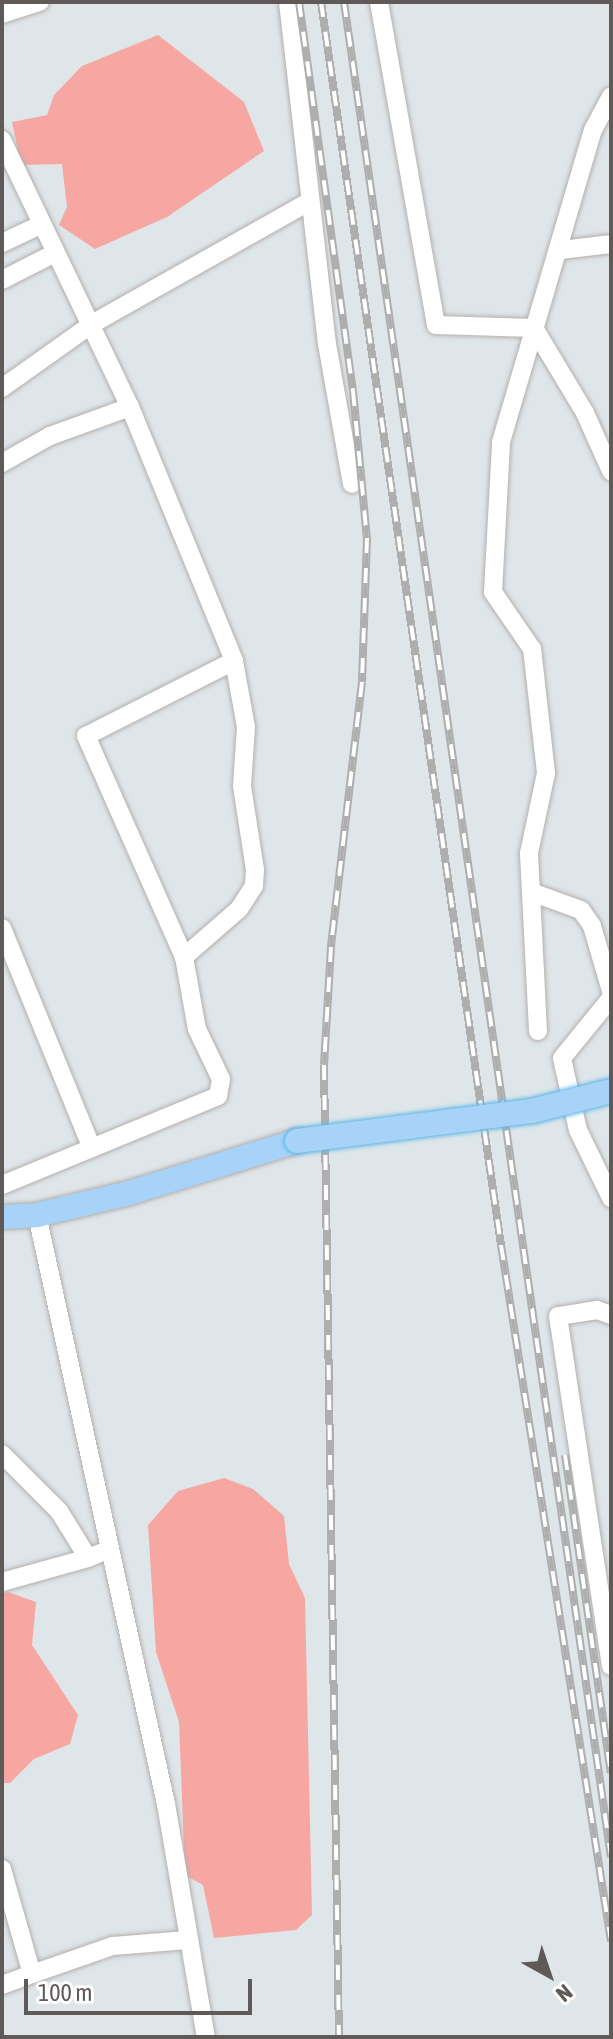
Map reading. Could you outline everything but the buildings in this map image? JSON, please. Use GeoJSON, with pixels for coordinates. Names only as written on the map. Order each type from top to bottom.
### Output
{"type":"FeatureCollection","features":[{"type":"Feature","properties":{"kind":"main road"},"geometry":{"type":"LineString","coordinates":[[2,1217],[37,1215],[129,1193],[297,1141],[532,1111],[611,1091]]}},
{"type":"Feature","properties":{"kind":"street"},"geometry":{"type":"LineString","coordinates":[[2,14],[35,2]]}},
{"type":"Feature","properties":{"kind":"street"},"geometry":{"type":"LineString","coordinates":[[288,2],[327,344],[352,484]]}},
{"type":"Feature","properties":{"kind":"street"},"geometry":{"type":"LineString","coordinates":[[379,2],[436,325],[534,328]]}},
{"type":"Feature","properties":{"kind":"street"},"geometry":{"type":"LineString","coordinates":[[538,1031],[530,840],[546,773],[534,663],[526,637],[498,606],[492,579],[501,442],[534,328],[561,250],[593,130],[611,96]]}},
{"type":"Feature","properties":{"kind":"street"},"geometry":{"type":"LineString","coordinates":[[2,140],[40,225],[92,324],[130,407],[234,661],[246,727],[242,786],[254,886],[239,909],[184,957]]}},
{"type":"Feature","properties":{"kind":"street"},"geometry":{"type":"LineString","coordinates":[[2,388],[92,324],[310,201]]}},
{"type":"Feature","properties":{"kind":"street"},"geometry":{"type":"LineString","coordinates":[[2,243],[40,225]]}},
{"type":"Feature","properties":{"kind":"street"},"geometry":{"type":"LineString","coordinates":[[561,250],[611,244]]}},
{"type":"Feature","properties":{"kind":"street"},"geometry":{"type":"LineString","coordinates":[[2,280],[55,253]]}},
{"type":"Feature","properties":{"kind":"street"},"geometry":{"type":"LineString","coordinates":[[534,328],[606,443],[611,471]]}},
{"type":"Feature","properties":{"kind":"street"},"geometry":{"type":"LineString","coordinates":[[2,463],[50,436],[130,407]]}},
{"type":"Feature","properties":{"kind":"street"},"geometry":{"type":"LineString","coordinates":[[2,1185],[207,1101],[222,1088],[197,1029],[184,957],[86,736],[234,661]]}},
{"type":"Feature","properties":{"kind":"street"},"geometry":{"type":"LineString","coordinates":[[531,892],[581,910],[592,926],[611,991]]}},
{"type":"Feature","properties":{"kind":"street"},"geometry":{"type":"LineString","coordinates":[[2,928],[10,963],[91,1146]]}},
{"type":"Feature","properties":{"kind":"street"},"geometry":{"type":"LineString","coordinates":[[611,998],[562,1058],[578,1130],[611,1198]]}},
{"type":"Feature","properties":{"kind":"street"},"geometry":{"type":"LineString","coordinates":[[37,1215],[166,1804],[206,2037]]}},
{"type":"Feature","properties":{"kind":"street"},"geometry":{"type":"LineString","coordinates":[[606,1311],[558,1316],[611,1666]]}},
{"type":"Feature","properties":{"kind":"street"},"geometry":{"type":"LineString","coordinates":[[2,1454],[59,1511],[88,1558]]}},
{"type":"Feature","properties":{"kind":"street"},"geometry":{"type":"LineString","coordinates":[[2,1582],[108,1550]]}},
{"type":"Feature","properties":{"kind":"street"},"geometry":{"type":"LineString","coordinates":[[3,1880],[32,1974]]}},
{"type":"Feature","properties":{"kind":"street"},"geometry":{"type":"LineString","coordinates":[[2,1985],[113,1946],[187,1940]]}},
{"type":"Feature","properties":{"kind":"shaded area"},"geometry":{"type":"Polygon","coordinates":[[[158,35],[244,102],[264,151],[167,217],[95,249],[59,225],[67,207],[62,164],[21,165],[12,122],[47,115],[54,95],[82,66],[158,35]]]}},
{"type":"Feature","properties":{"kind":"shaded area"},"geometry":{"type":"Polygon","coordinates":[[[224,1478],[253,1489],[284,1516],[289,1564],[305,1598],[312,1915],[296,1930],[214,1938],[203,1885],[185,1875],[179,1722],[156,1652],[148,1525],[178,1491],[224,1478]]]}},
{"type":"Feature","properties":{"kind":"shaded area"},"geometry":{"type":"Polygon","coordinates":[[[8,1592],[36,1602],[32,1645],[78,1715],[70,1744],[34,1759],[10,1783],[2,1783],[2,1594],[8,1592]]]}},
{"type":"Feature","properties":{"kind":"railway"},"geometry":{"type":"LineString","coordinates":[[299,2],[353,391],[367,538],[362,682],[331,947],[324,1065],[339,2037]]}},
{"type":"Feature","properties":{"kind":"railway"},"geometry":{"type":"LineString","coordinates":[[321,2],[501,1245],[611,1941]]}},
{"type":"Feature","properties":{"kind":"railway"},"geometry":{"type":"LineString","coordinates":[[344,2],[611,1857]]}},
{"type":"Feature","properties":{"kind":"railway"},"geometry":{"type":"LineString","coordinates":[[565,1455],[611,1773]]}}]}
